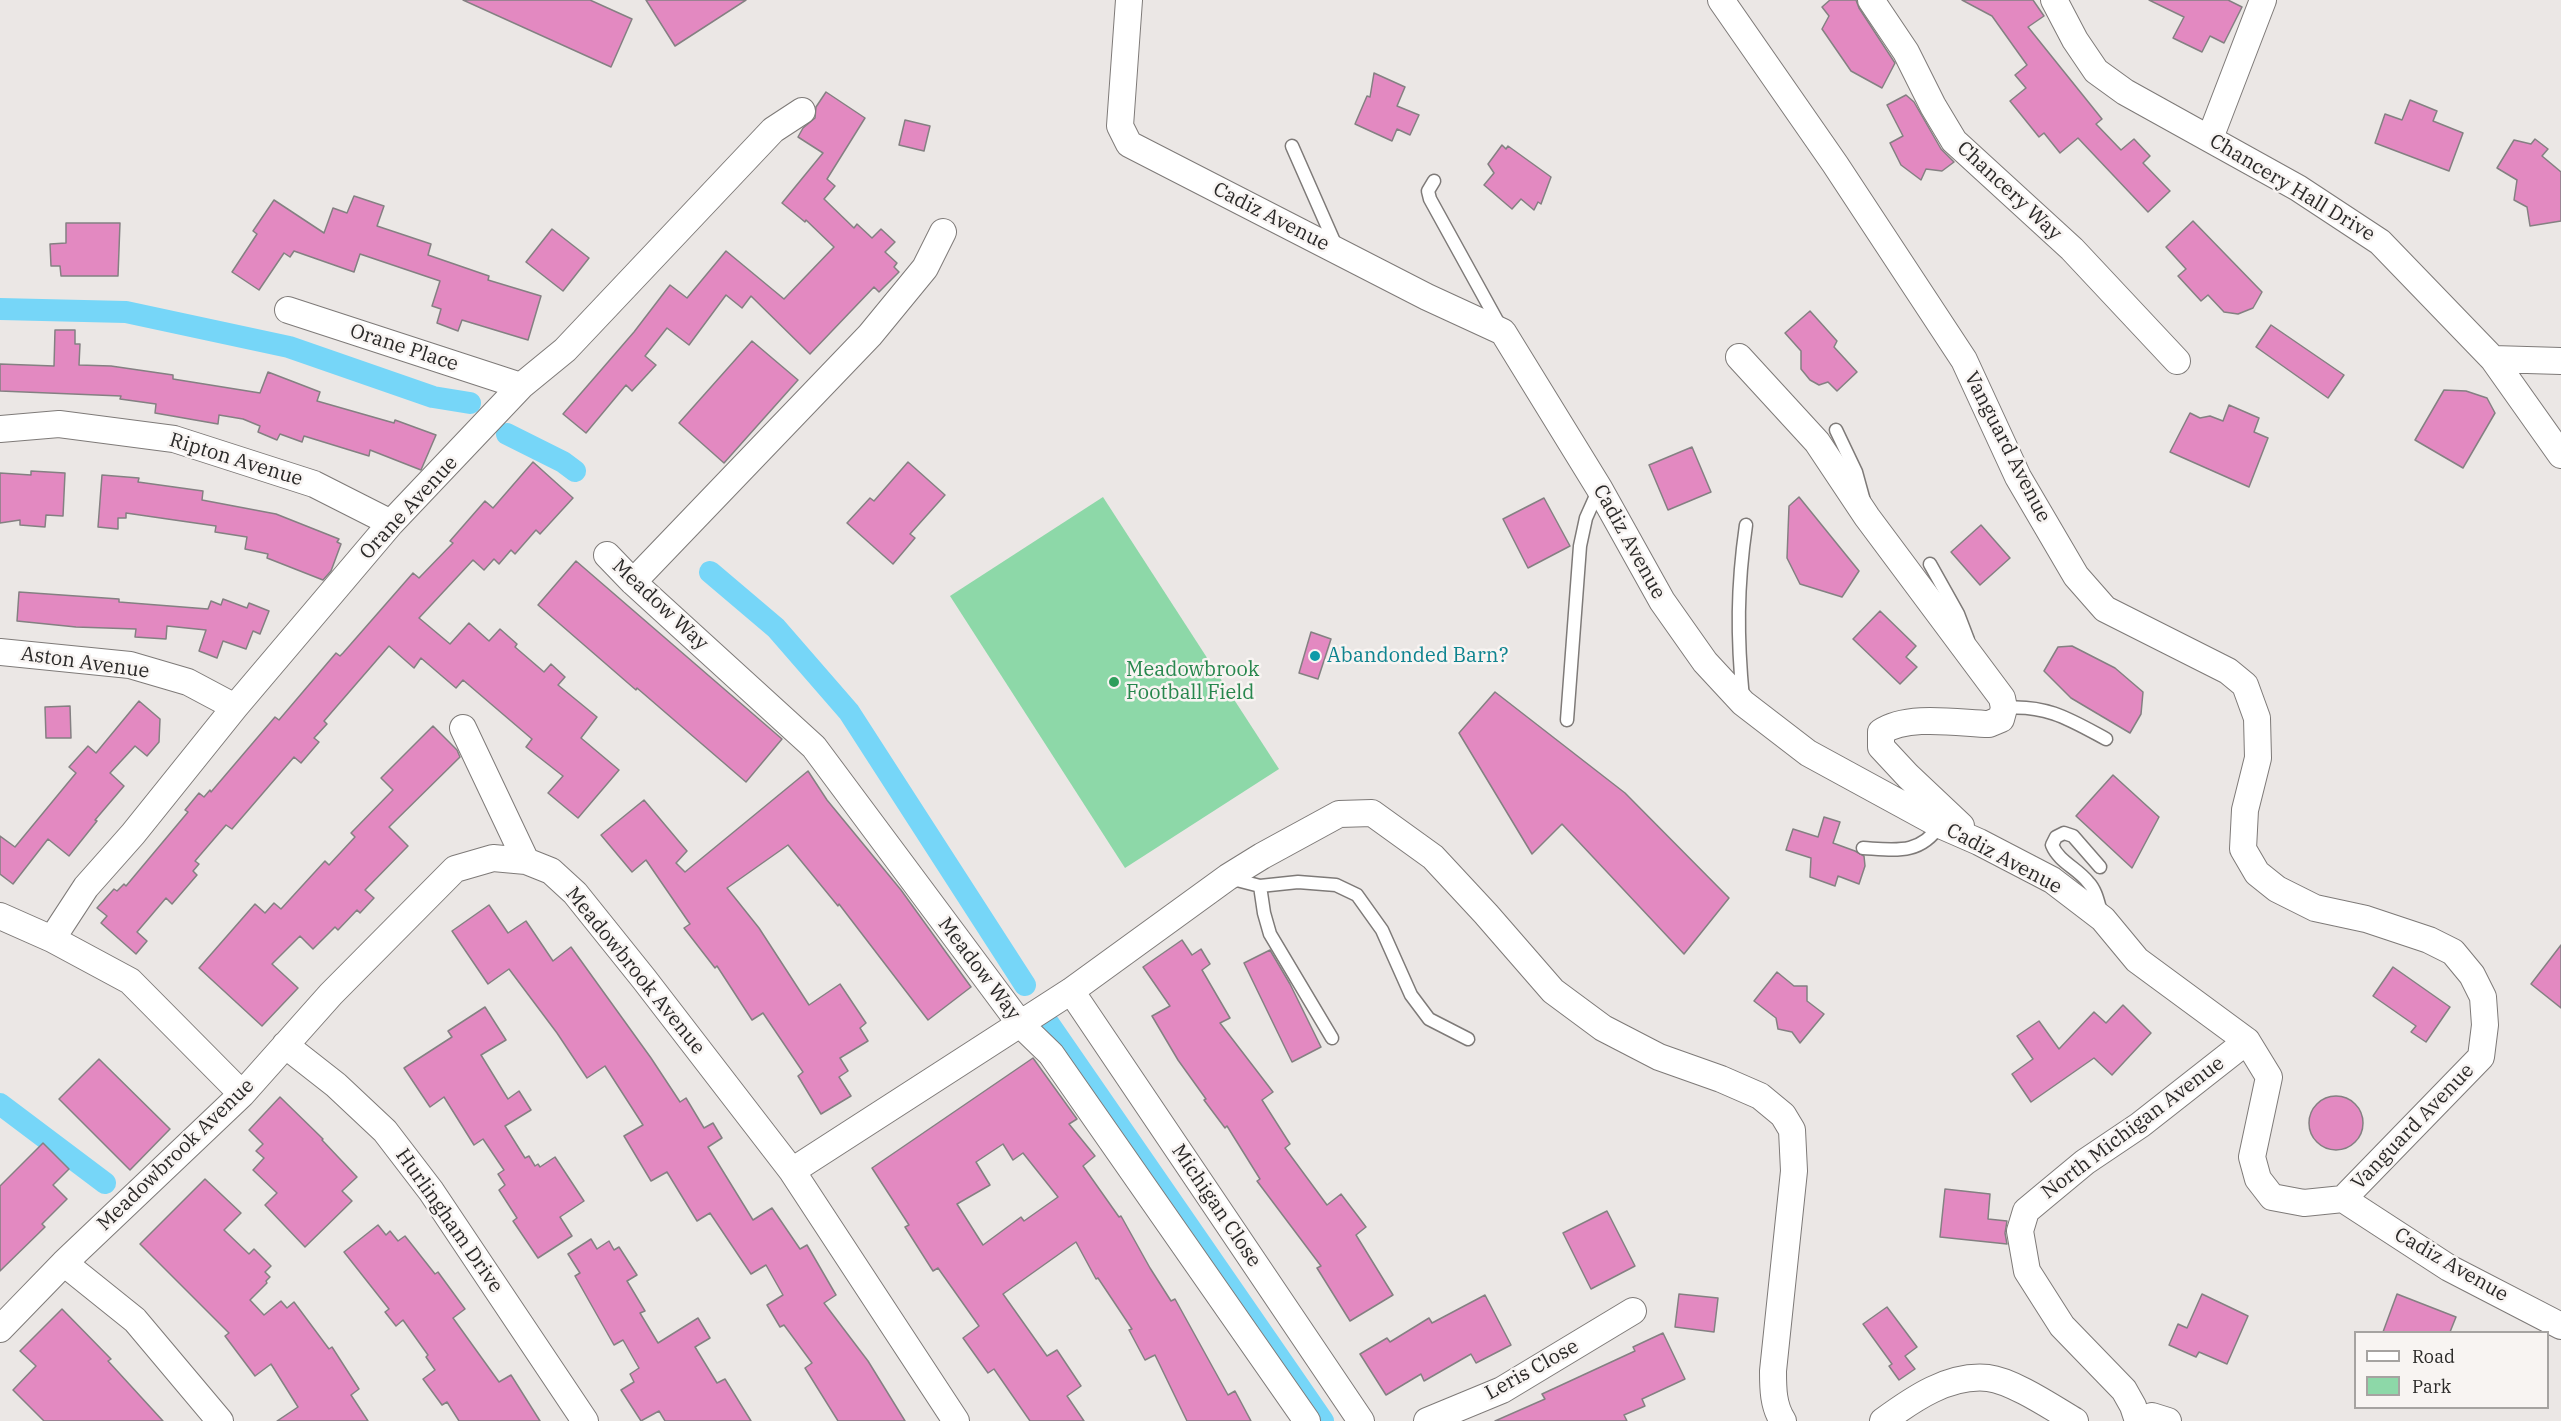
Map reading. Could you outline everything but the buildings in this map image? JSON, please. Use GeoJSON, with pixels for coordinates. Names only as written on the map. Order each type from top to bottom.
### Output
{"type":"FeatureCollection","features":[{"type":"Feature","properties":{"kind":"street","name":"Cadiz Avenue"},"geometry":{"type":"LineString","coordinates":[[1129,0],[1120,126],[1129,144],[1427,297],[1503,332],[1599,488],[1662,601],[1705,662],[1743,703],[1808,753],[1940,825],[1979,842],[2052,880],[2103,919],[2137,960],[2247,1041]]}},
{"type":"Feature","properties":{"kind":"street","name":"Vanguard Avenue"},"geometry":{"type":"LineString","coordinates":[[1720,0],[1835,164],[1964,360],[2018,477],[2076,576],[2105,609],[2228,671],[2245,685],[2257,718],[2258,758],[2245,810],[2243,849],[2257,873],[2277,888],[2315,908],[2366,919],[2429,940],[2453,952],[2472,975],[2483,997],[2486,1024],[2481,1057],[2343,1200]]}},
{"type":"Feature","properties":{"kind":"street","name":"Chancery Way"},"geometry":{"type":"LineString","coordinates":[[1871,0],[1906,52],[1933,106],[1954,141],[2072,249],[2177,361]]}},
{"type":"Feature","properties":{"kind":"street","name":"Chancery Hall Drive"},"geometry":{"type":"LineString","coordinates":[[2054,0],[2075,40],[2096,70],[2125,92],[2298,188],[2380,242],[2493,359],[2561,455]]}},
{"type":"Feature","properties":{"kind":"street"},"geometry":{"type":"LineString","coordinates":[[2210,138],[2263,0]]}},
{"type":"Feature","properties":{"kind":"street","name":"Orane Avenue"},"geometry":{"type":"LineString","coordinates":[[52,939],[86,887],[133,834],[234,707],[392,523],[521,386],[565,350],[773,130],[802,111]]}},
{"type":"Feature","properties":{"kind":"street"},"geometry":{"type":"LineString","coordinates":[[633,582],[870,335],[925,268],[943,232]]}},
{"type":"Feature","properties":{"kind":"street","name":"Orane Place"},"geometry":{"type":"LineString","coordinates":[[288,310],[521,386]]}},
{"type":"Feature","properties":{"kind":"street"},"geometry":{"type":"LineString","coordinates":[[1739,357],[1817,442],[1867,517],[2002,698],[2004,708],[2001,719],[1989,724],[1908,722],[1891,725],[1881,732],[1881,747],[1908,776],[1979,842]]}},
{"type":"Feature","properties":{"kind":"street"},"geometry":{"type":"LineString","coordinates":[[2493,359],[2561,361]]}},
{"type":"Feature","properties":{"kind":"street","name":"Ripton Avenue"},"geometry":{"type":"LineString","coordinates":[[0,429],[59,424],[174,439],[314,484],[392,523]]}},
{"type":"Feature","properties":{"kind":"street","name":"Meadow Way"},"geometry":{"type":"LineString","coordinates":[[608,555],[633,582],[814,747],[1021,1025],[1051,1054],[1307,1421]]}},
{"type":"Feature","properties":{"kind":"street","name":"Aston Avenue"},"geometry":{"type":"LineString","coordinates":[[0,652],[130,665],[188,682],[234,707]]}},
{"type":"Feature","properties":{"kind":"street"},"geometry":{"type":"LineString","coordinates":[[462,728],[526,861]]}},
{"type":"Feature","properties":{"kind":"street"},"geometry":{"type":"LineString","coordinates":[[792,1171],[1021,1025],[1228,877],[1262,856],[1340,814],[1372,813],[1433,857],[1553,991],[1603,1028],[1659,1057],[1721,1079],[1760,1096],[1783,1115],[1791,1130],[1794,1171],[1773,1371],[1773,1390],[1778,1414],[1783,1421]]}},
{"type":"Feature","properties":{"kind":"street","name":"Meadowbrook Avenue"},"geometry":{"type":"LineString","coordinates":[[0,1329],[64,1263],[242,1094],[390,933],[455,869],[493,858],[526,861],[551,871],[575,893],[792,1171],[956,1421]]}},
{"type":"Feature","properties":{"kind":"street"},"geometry":{"type":"LineString","coordinates":[[0,916],[52,939],[130,981],[242,1094]]}},
{"type":"Feature","properties":{"kind":"street","name":"Michigan Close"},"geometry":{"type":"LineString","coordinates":[[1071,991],[1361,1421]]}},
{"type":"Feature","properties":{"kind":"street"},"geometry":{"type":"LineString","coordinates":[[2247,1041],[2269,1077],[2252,1157],[2259,1179],[2272,1197],[2304,1203],[2343,1200]]}},
{"type":"Feature","properties":{"kind":"street","name":"North Michigan Avenue"},"geometry":{"type":"LineString","coordinates":[[2138,1421],[2124,1390],[2062,1326],[2027,1271],[2020,1231],[2026,1212],[2061,1182],[2085,1162],[2140,1125],[2247,1041]]}},
{"type":"Feature","properties":{"kind":"street","name":"Hurlingham Drive"},"geometry":{"type":"LineString","coordinates":[[285,1045],[336,1085],[385,1131],[431,1191],[585,1421]]}},
{"type":"Feature","properties":{"kind":"street","name":"Cadiz Avenue"},"geometry":{"type":"LineString","coordinates":[[2343,1200],[2449,1268],[2561,1326]]}},
{"type":"Feature","properties":{"kind":"street"},"geometry":{"type":"LineString","coordinates":[[64,1263],[135,1320],[220,1421]]}},
{"type":"Feature","properties":{"kind":"street","name":"Leris Close"},"geometry":{"type":"LineString","coordinates":[[1427,1421],[1502,1390],[1633,1311]]}},
{"type":"Feature","properties":{"kind":"street"},"geometry":{"type":"LineString","coordinates":[[1883,1421],[1906,1405],[1952,1380],[1989,1378],[2025,1392],[2075,1421]]}},
{"type":"Feature","properties":{"kind":"street"},"geometry":{"type":"LineString","coordinates":[[2138,1421],[2152,1416],[2168,1421]]}},
{"type":"Feature","properties":{"kind":"lane"},"geometry":{"type":"LineString","coordinates":[[1292,146],[1339,251]]}},
{"type":"Feature","properties":{"kind":"lane"},"geometry":{"type":"LineString","coordinates":[[1434,181],[1428,191],[1430,200],[1503,332]]}},
{"type":"Feature","properties":{"kind":"lane"},"geometry":{"type":"LineString","coordinates":[[1836,430],[1863,488],[1867,517]]}},
{"type":"Feature","properties":{"kind":"lane"},"geometry":{"type":"LineString","coordinates":[[1567,720],[1580,546],[1586,518],[1599,488]]}},
{"type":"Feature","properties":{"kind":"lane"},"geometry":{"type":"LineString","coordinates":[[1743,703],[1737,621],[1739,573],[1746,525]]}},
{"type":"Feature","properties":{"kind":"lane"},"geometry":{"type":"LineString","coordinates":[[1930,564],[1964,626],[1972,656]]}},
{"type":"Feature","properties":{"kind":"lane"},"geometry":{"type":"LineString","coordinates":[[2004,708],[2026,706],[2042,709],[2074,722],[2106,739]]}},
{"type":"Feature","properties":{"kind":"lane"},"geometry":{"type":"LineString","coordinates":[[1863,848],[1898,850],[1918,846],[1931,838],[1940,825]]}},
{"type":"Feature","properties":{"kind":"lane"},"geometry":{"type":"LineString","coordinates":[[2100,867],[2073,836],[2064,833],[2056,837],[2052,845],[2056,855],[2089,882],[2097,896],[2103,919]]}},
{"type":"Feature","properties":{"kind":"lane"},"geometry":{"type":"LineString","coordinates":[[1228,877],[1260,886],[1298,882],[1336,885],[1357,895],[1382,930],[1412,995],[1429,1019],[1468,1039]]}},
{"type":"Feature","properties":{"kind":"lane"},"geometry":{"type":"LineString","coordinates":[[1260,886],[1270,933],[1332,1038]]}},
{"type":"Feature","properties":{"kind":"green space","name":"Meadowbrook Football Field"},"geometry":{"type":"Polygon","coordinates":[[[1103,497],[1279,769],[1125,868],[950,596],[1103,497]]]}},
{"type":"Feature","properties":{"kind":"waterway"},"geometry":{"type":"LineString","coordinates":[[0,309],[126,312],[289,347],[433,397],[470,403]]}},
{"type":"Feature","properties":{"kind":"waterway"},"geometry":{"type":"LineString","coordinates":[[507,434],[563,462],[575,471]]}},
{"type":"Feature","properties":{"kind":"waterway"},"geometry":{"type":"LineString","coordinates":[[710,572],[776,628],[849,712],[1025,985]]}},
{"type":"Feature","properties":{"kind":"waterway"},"geometry":{"type":"LineString","coordinates":[[1049,1024],[1323,1421]]}},
{"type":"Feature","properties":{"kind":"waterway"},"geometry":{"type":"LineString","coordinates":[[0,1104],[105,1183]]}},
{"type":"Feature","properties":{"kind":"place","name":"Abandonded Barn?"},"geometry":{"type":"Point","coordinates":[1315,656]}},
{"type":"Feature","properties":{"kind":"place","name":"Meadowbrook Football Field"},"geometry":{"type":"Point","coordinates":[1114,682]}}]}
